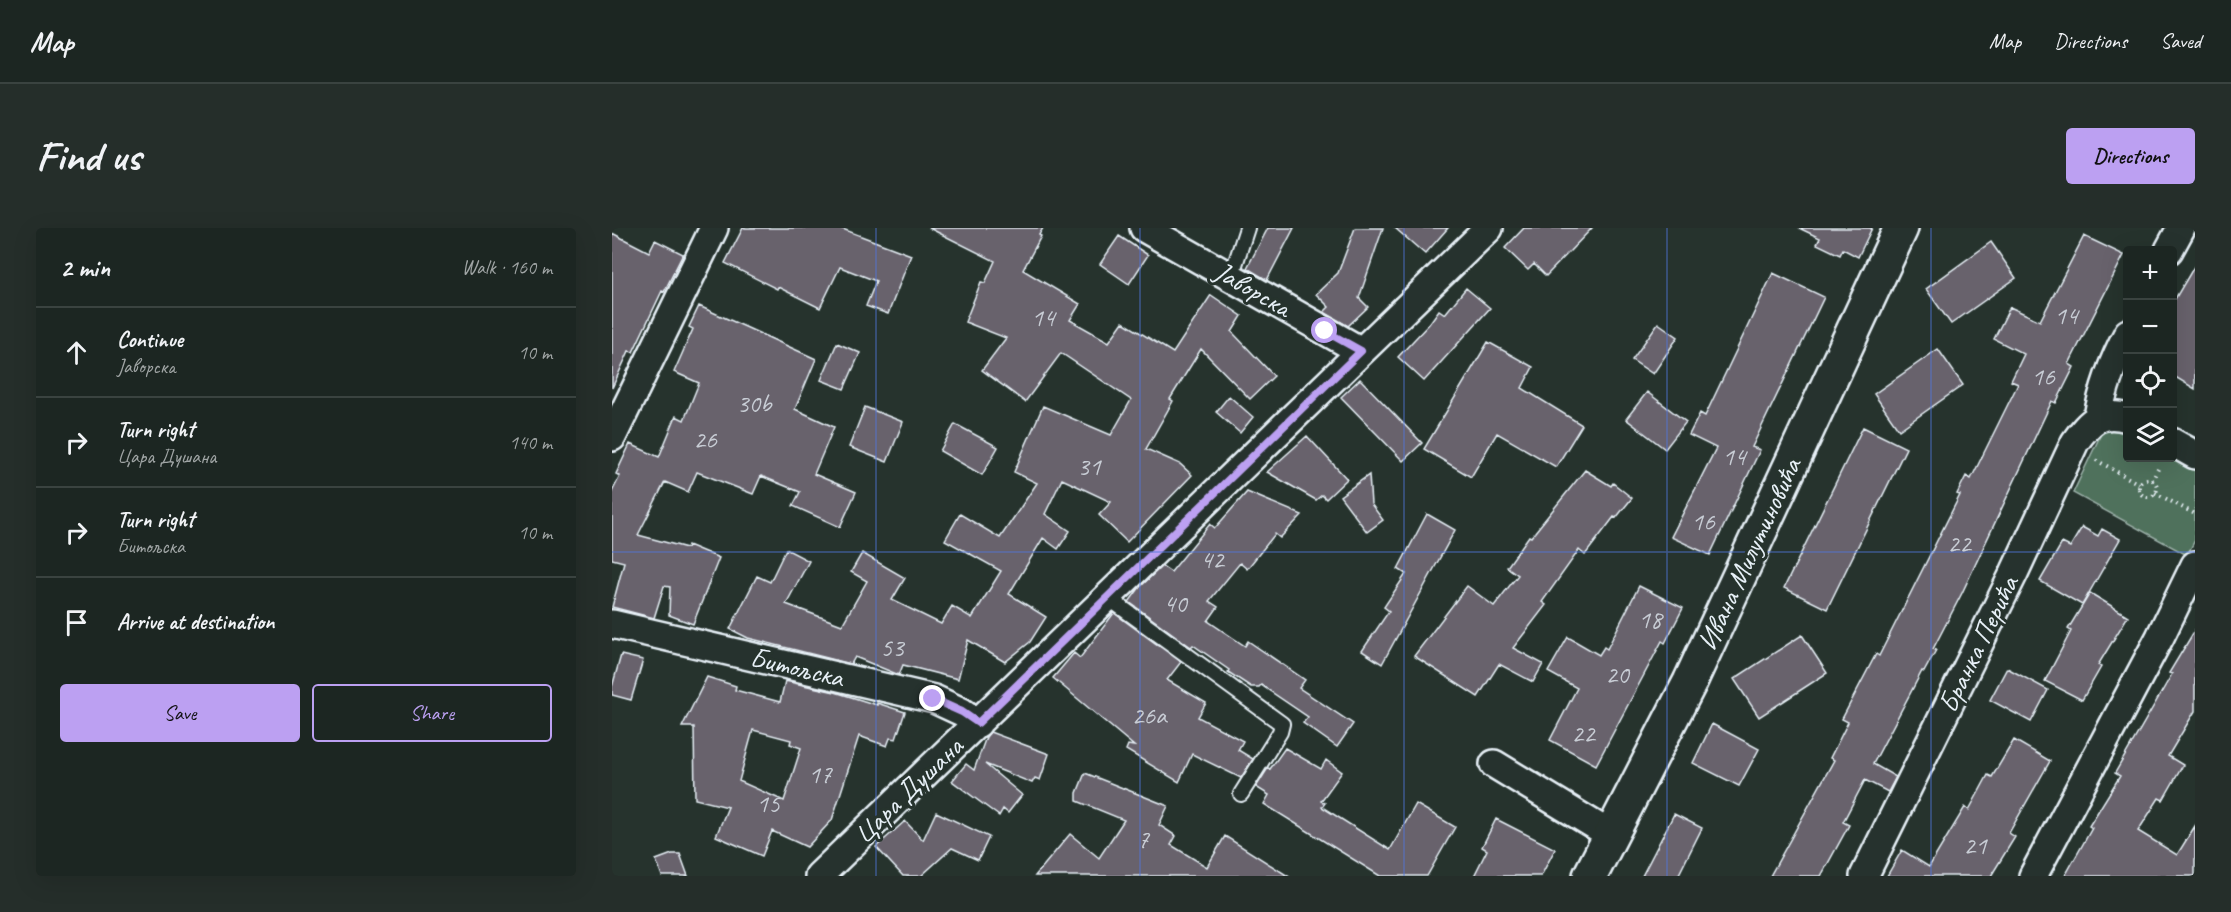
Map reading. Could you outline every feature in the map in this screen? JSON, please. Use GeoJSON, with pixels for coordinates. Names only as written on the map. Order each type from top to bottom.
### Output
{"type":"FeatureCollection","features":[{"type":"Feature","properties":{"kind":"street"},"geometry":{"type":"LineString","coordinates":[[612,437],[714,228]]}},
{"type":"Feature","properties":{"kind":"street","name":"Јаворска"},"geometry":{"type":"LineString","coordinates":[[1144,228],[1361,351]]}},
{"type":"Feature","properties":{"kind":"street","name":"Цара Душана"},"geometry":{"type":"LineString","coordinates":[[819,876],[1488,228]]}},
{"type":"Feature","properties":{"kind":"street","name":"Ивана Милутиновића"},"geometry":{"type":"LineString","coordinates":[[1590,876],[1695,671],[1901,228]]}},
{"type":"Feature","properties":{"kind":"street"},"geometry":{"type":"LineString","coordinates":[[2171,246],[2181,228]]}},
{"type":"Feature","properties":{"kind":"street"},"geometry":{"type":"LineString","coordinates":[[2123,341],[2109,368],[2098,417],[2110,415],[2123,417]]}},
{"type":"Feature","properties":{"kind":"street","name":"Бранка Перића"},"geometry":{"type":"LineString","coordinates":[[1864,876],[2075,442],[2087,426],[2098,417]]}},
{"type":"Feature","properties":{"kind":"street"},"geometry":{"type":"LineString","coordinates":[[2177,445],[2195,455]]}},
{"type":"Feature","properties":{"kind":"street"},"geometry":{"type":"LineString","coordinates":[[2033,876],[2160,637],[2195,565]]}},
{"type":"Feature","properties":{"kind":"street","name":"Битољска"},"geometry":{"type":"LineString","coordinates":[[612,624],[933,699],[962,712],[978,723]]}},
{"type":"Feature","properties":{"kind":"street"},"geometry":{"type":"LineString","coordinates":[[1494,764],[1611,835]]}},
{"type":"Feature","properties":{"kind":"lane"},"geometry":{"type":"LineString","coordinates":[[1231,277],[1246,228]]}},
{"type":"Feature","properties":{"kind":"lane"},"geometry":{"type":"LineString","coordinates":[[1107,597],[1282,724],[1280,732],[1241,794]]}},
{"type":"Feature","properties":{"kind":"path"},"geometry":{"type":"LineString","coordinates":[[2090,457],[2139,484]]}},
{"type":"Feature","properties":{"kind":"path"},"geometry":{"type":"LineString","coordinates":[[2152,481],[2163,462]]}},
{"type":"Feature","properties":{"kind":"path"},"geometry":{"type":"LineString","coordinates":[[2139,484],[2147,479],[2152,481],[2156,484],[2155,493]]}},
{"type":"Feature","properties":{"kind":"path"},"geometry":{"type":"LineString","coordinates":[[2139,484],[2143,496],[2148,497],[2155,493]]}},
{"type":"Feature","properties":{"kind":"path"},"geometry":{"type":"LineString","coordinates":[[2155,493],[2195,514]]}},
{"type":"Feature","properties":{"kind":"green space"},"geometry":{"type":"Polygon","coordinates":[[[2114,426],[2123,431],[2123,462],[2177,462],[2177,460],[2195,468],[2195,540],[2187,555],[2073,493],[2102,432],[2114,426]]]}},
{"type":"Feature","properties":{"kind":"building"},"geometry":{"type":"Polygon","coordinates":[[[743,228],[840,228],[911,255],[888,314],[866,306],[876,281],[840,267],[820,308],[725,263],[743,228]]]}},
{"type":"Feature","properties":{"kind":"building"},"geometry":{"type":"Polygon","coordinates":[[[929,228],[1043,228],[1023,270],[1080,304],[1070,320],[1109,342],[1123,322],[1173,353],[1211,295],[1242,316],[1232,332],[1274,376],[1250,399],[1201,349],[1170,399],[1173,401],[1146,449],[1180,464],[1192,475],[1127,542],[1099,515],[1111,502],[1062,479],[1045,514],[1070,531],[1058,549],[1043,538],[1009,594],[1046,617],[1030,642],[1005,662],[968,640],[958,679],[903,665],[899,675],[855,657],[851,664],[748,638],[730,629],[757,576],[770,582],[786,549],[809,561],[786,604],[842,625],[867,581],[851,572],[862,553],[905,578],[892,600],[941,624],[952,606],[972,618],[1001,571],[945,540],[960,514],[1000,538],[1037,483],[1014,472],[1043,406],[1111,435],[1131,400],[1061,353],[1025,402],[982,370],[1006,338],[965,322],[981,282],[985,283],[995,261],[929,228]]]}},
{"type":"Feature","properties":{"kind":"building"},"geometry":{"type":"Polygon","coordinates":[[[1268,228],[1294,228],[1267,280],[1247,268],[1268,228]]]}},
{"type":"Feature","properties":{"kind":"building"},"geometry":{"type":"Polygon","coordinates":[[[1355,228],[1383,228],[1359,298],[1368,307],[1348,326],[1324,312],[1329,307],[1316,294],[1338,273],[1355,228]]]}},
{"type":"Feature","properties":{"kind":"building"},"geometry":{"type":"Polygon","coordinates":[[[1395,228],[1448,228],[1425,254],[1395,228]]]}},
{"type":"Feature","properties":{"kind":"building"},"geometry":{"type":"Polygon","coordinates":[[[1524,228],[1592,228],[1546,276],[1534,264],[1528,270],[1505,248],[1524,228]]]}},
{"type":"Feature","properties":{"kind":"building"},"geometry":{"type":"Polygon","coordinates":[[[1799,228],[1872,228],[1858,257],[1843,249],[1840,255],[1817,244],[1820,238],[1799,228]]]}},
{"type":"Feature","properties":{"kind":"building"},"geometry":{"type":"Polygon","coordinates":[[[612,233],[649,252],[655,240],[683,254],[664,292],[662,291],[633,352],[629,351],[612,388],[612,233]]]}},
{"type":"Feature","properties":{"kind":"building"},"geometry":{"type":"Polygon","coordinates":[[[1119,236],[1148,255],[1129,284],[1100,264],[1119,236]]]}},
{"type":"Feature","properties":{"kind":"building"},"geometry":{"type":"Polygon","coordinates":[[[2084,236],[2123,255],[2069,364],[2074,367],[2056,403],[2052,401],[1962,593],[1933,649],[1936,650],[1924,672],[1922,671],[1873,764],[1896,777],[1888,792],[1865,780],[1843,822],[1849,825],[1821,876],[1770,876],[1834,760],[1830,758],[1848,722],[1842,719],[1876,654],[1879,656],[1960,495],[1957,494],[1966,476],[1971,479],[2018,384],[2011,381],[2024,354],[1994,339],[2010,307],[2040,321],[2084,236]]]}},
{"type":"Feature","properties":{"kind":"building"},"geometry":{"type":"Polygon","coordinates":[[[1991,242],[2016,278],[1951,324],[1926,289],[1991,242]]]}},
{"type":"Feature","properties":{"kind":"building"},"geometry":{"type":"Polygon","coordinates":[[[2195,265],[2195,389],[2177,378],[2177,296],[2195,265]]]}},
{"type":"Feature","properties":{"kind":"building"},"geometry":{"type":"Polygon","coordinates":[[[1773,273],[1824,297],[1752,447],[1760,450],[1710,555],[1671,537],[1716,448],[1689,435],[1700,413],[1705,416],[1773,273]]]}},
{"type":"Feature","properties":{"kind":"building"},"geometry":{"type":"Polygon","coordinates":[[[1466,288],[1490,308],[1424,381],[1398,357],[1439,310],[1445,314],[1466,288]]]}},
{"type":"Feature","properties":{"kind":"building"},"geometry":{"type":"Polygon","coordinates":[[[699,306],[816,359],[795,409],[834,427],[814,474],[856,492],[840,527],[793,506],[800,492],[761,476],[753,494],[697,472],[688,492],[665,482],[638,535],[687,548],[688,545],[719,558],[693,624],[669,615],[670,587],[664,586],[654,618],[612,607],[624,562],[612,559],[612,492],[620,476],[616,474],[630,444],[659,457],[676,416],[684,420],[699,383],[674,372],[693,329],[689,327],[699,306]]]}},
{"type":"Feature","properties":{"kind":"building"},"geometry":{"type":"Polygon","coordinates":[[[1658,323],[1678,337],[1653,374],[1632,360],[1658,323]]]}},
{"type":"Feature","properties":{"kind":"building"},"geometry":{"type":"Polygon","coordinates":[[[1488,342],[1533,367],[1522,388],[1582,425],[1556,467],[1497,433],[1471,477],[1424,449],[1488,342]]]}},
{"type":"Feature","properties":{"kind":"building"},"geometry":{"type":"Polygon","coordinates":[[[837,343],[860,353],[844,389],[821,380],[837,343]]]}},
{"type":"Feature","properties":{"kind":"building"},"geometry":{"type":"Polygon","coordinates":[[[1938,349],[1963,385],[1899,430],[1874,394],[1938,349]]]}},
{"type":"Feature","properties":{"kind":"building"},"geometry":{"type":"Polygon","coordinates":[[[1360,379],[1422,443],[1403,461],[1341,397],[1360,379]]]}},
{"type":"Feature","properties":{"kind":"building"},"geometry":{"type":"Polygon","coordinates":[[[1647,392],[1686,422],[1665,449],[1626,419],[1647,392]]]}},
{"type":"Feature","properties":{"kind":"building"},"geometry":{"type":"Polygon","coordinates":[[[1229,396],[1253,417],[1240,433],[1216,412],[1229,396]]]}},
{"type":"Feature","properties":{"kind":"building"},"geometry":{"type":"Polygon","coordinates":[[[865,407],[903,422],[887,462],[849,447],[865,407]]]}},
{"type":"Feature","properties":{"kind":"building"},"geometry":{"type":"Polygon","coordinates":[[[955,424],[998,447],[982,475],[940,451],[955,424]]]}},
{"type":"Feature","properties":{"kind":"building"},"geometry":{"type":"Polygon","coordinates":[[[1863,427],[1906,448],[1827,609],[1784,588],[1863,427]]]}},
{"type":"Feature","properties":{"kind":"building"},"geometry":{"type":"Polygon","coordinates":[[[1307,436],[1347,479],[1326,499],[1322,495],[1316,500],[1267,472],[1307,436]]]}},
{"type":"Feature","properties":{"kind":"building"},"geometry":{"type":"Polygon","coordinates":[[[1585,470],[1611,486],[1613,483],[1632,498],[1616,518],[1614,517],[1585,555],[1579,550],[1542,602],[1546,605],[1513,648],[1543,664],[1533,682],[1499,664],[1478,697],[1414,656],[1467,586],[1494,606],[1518,575],[1507,567],[1529,536],[1531,537],[1585,470]]]}},
{"type":"Feature","properties":{"kind":"building"},"geometry":{"type":"Polygon","coordinates":[[[1369,475],[1371,504],[1383,520],[1367,532],[1340,496],[1369,475]]]}},
{"type":"Feature","properties":{"kind":"building"},"geometry":{"type":"Polygon","coordinates":[[[1247,492],[1302,515],[1280,538],[1275,534],[1247,569],[1240,563],[1209,601],[1218,607],[1208,621],[1245,646],[1248,641],[1305,680],[1299,688],[1353,724],[1337,747],[1303,723],[1308,717],[1261,685],[1251,687],[1129,602],[1140,587],[1162,566],[1171,572],[1210,524],[1215,528],[1247,492]]]}},
{"type":"Feature","properties":{"kind":"building"},"geometry":{"type":"Polygon","coordinates":[[[1427,514],[1455,530],[1382,664],[1362,651],[1389,611],[1384,607],[1406,574],[1398,569],[1427,514]]]}},
{"type":"Feature","properties":{"kind":"building"},"geometry":{"type":"Polygon","coordinates":[[[2082,527],[2098,536],[2102,529],[2120,539],[2082,605],[2040,581],[2062,543],[2070,547],[2082,527]]]}},
{"type":"Feature","properties":{"kind":"building"},"geometry":{"type":"Polygon","coordinates":[[[1639,586],[1683,608],[1665,643],[1662,641],[1596,765],[1550,740],[1577,688],[1548,672],[1568,637],[1599,655],[1604,647],[1607,649],[1639,586]]]}},
{"type":"Feature","properties":{"kind":"building"},"geometry":{"type":"Polygon","coordinates":[[[2090,593],[2128,616],[2098,665],[2101,667],[2082,700],[2045,681],[2071,631],[2068,629],[2090,593]]]}},
{"type":"Feature","properties":{"kind":"building"},"geometry":{"type":"Polygon","coordinates":[[[1114,613],[1181,662],[1167,680],[1206,703],[1198,717],[1243,741],[1238,750],[1253,759],[1241,778],[1192,754],[1179,782],[1126,750],[1128,745],[1134,746],[1053,678],[1074,653],[1080,658],[1114,613]]]}},
{"type":"Feature","properties":{"kind":"building"},"geometry":{"type":"Polygon","coordinates":[[[2195,630],[2195,711],[2168,756],[2183,765],[2163,800],[2159,798],[2138,831],[2177,855],[2195,826],[2195,876],[2065,876],[2092,828],[2089,826],[2120,776],[2115,773],[2195,630]]]}},
{"type":"Feature","properties":{"kind":"building"},"geometry":{"type":"Polygon","coordinates":[[[1802,635],[1827,673],[1759,717],[1734,679],[1802,635]]]}},
{"type":"Feature","properties":{"kind":"building"},"geometry":{"type":"Polygon","coordinates":[[[621,655],[643,660],[631,700],[612,695],[621,655]]]}},
{"type":"Feature","properties":{"kind":"building"},"geometry":{"type":"Polygon","coordinates":[[[2007,668],[2048,690],[2031,722],[1990,700],[2007,668]]]}},
{"type":"Feature","properties":{"kind":"building"},"geometry":{"type":"Polygon","coordinates":[[[707,677],[736,686],[735,690],[780,702],[785,681],[835,692],[905,712],[896,739],[890,738],[887,746],[859,736],[832,820],[807,847],[772,831],[762,856],[716,836],[728,807],[695,799],[694,727],[682,727],[707,677]],[[753,730],[739,781],[784,801],[801,748],[790,744],[791,740],[753,730]]]}},
{"type":"Feature","properties":{"kind":"building"},"geometry":{"type":"Polygon","coordinates":[[[1712,724],[1759,749],[1739,786],[1693,763],[1712,724]]]}},
{"type":"Feature","properties":{"kind":"building"},"geometry":{"type":"Polygon","coordinates":[[[990,732],[1049,754],[1040,780],[1035,778],[1032,783],[985,764],[1022,795],[1008,813],[1003,809],[999,816],[952,781],[966,764],[974,770],[990,732]]]}},
{"type":"Feature","properties":{"kind":"building"},"geometry":{"type":"Polygon","coordinates":[[[2014,740],[2050,761],[2009,833],[2015,837],[1991,876],[1887,876],[1902,850],[1929,867],[1965,807],[1969,810],[1988,775],[1992,777],[2014,740]]]}},
{"type":"Feature","properties":{"kind":"building"},"geometry":{"type":"Polygon","coordinates":[[[1285,748],[1321,769],[1326,760],[1342,772],[1321,801],[1325,803],[1322,807],[1390,850],[1416,804],[1455,827],[1427,876],[1380,876],[1264,804],[1269,795],[1256,787],[1285,748]]]}},
{"type":"Feature","properties":{"kind":"building"},"geometry":{"type":"Polygon","coordinates":[[[1085,773],[1168,806],[1159,825],[1176,836],[1171,845],[1207,867],[1225,836],[1288,876],[1035,876],[1070,834],[1099,858],[1124,820],[1077,801],[1077,793],[1085,773]]]}},
{"type":"Feature","properties":{"kind":"building"},"geometry":{"type":"Polygon","coordinates":[[[936,812],[989,837],[978,860],[952,848],[921,876],[903,876],[876,847],[905,821],[923,840],[936,812]]]}},
{"type":"Feature","properties":{"kind":"building"},"geometry":{"type":"Polygon","coordinates":[[[1674,814],[1702,828],[1678,876],[1642,876],[1674,814]]]}},
{"type":"Feature","properties":{"kind":"building"},"geometry":{"type":"Polygon","coordinates":[[[1496,819],[1555,849],[1541,876],[1474,876],[1487,850],[1482,847],[1496,819]]]}},
{"type":"Feature","properties":{"kind":"building"},"geometry":{"type":"Polygon","coordinates":[[[672,854],[680,854],[688,876],[662,876],[656,860],[672,854]]]}},
{"type":"Feature","properties":{"kind":"route"},"geometry":{"type":"LineString","coordinates":[[933,699],[962,712],[978,723],[1361,351],[1325,331]]}}]}
